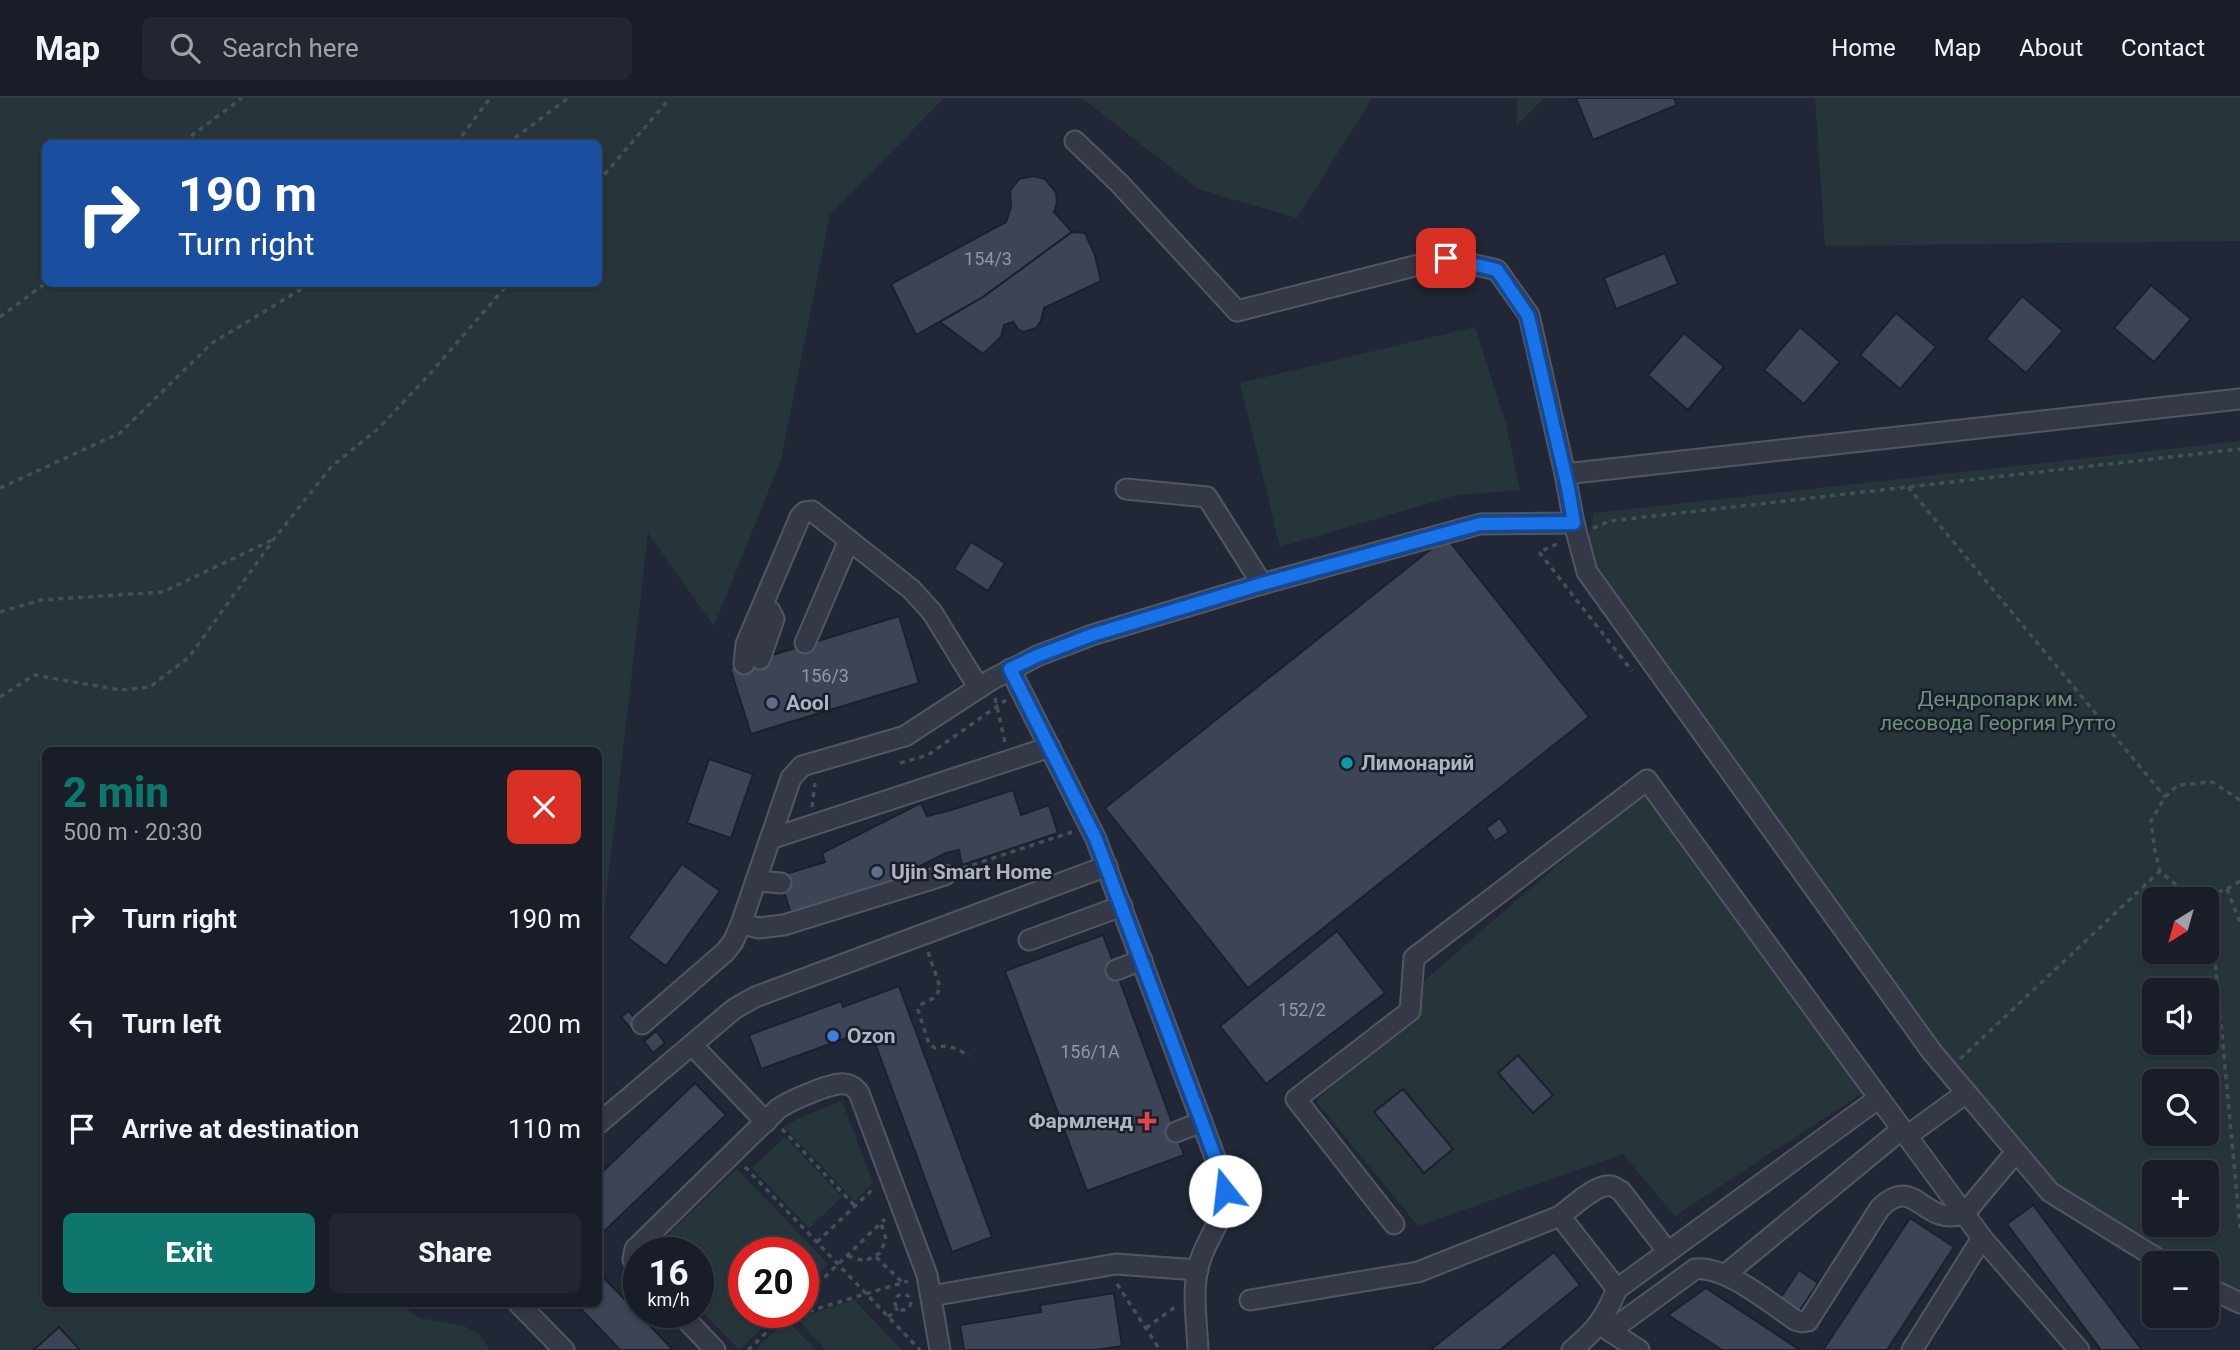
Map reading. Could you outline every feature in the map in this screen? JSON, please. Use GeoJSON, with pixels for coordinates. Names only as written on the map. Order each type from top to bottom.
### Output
{"type":"FeatureCollection","features":[{"type":"Feature","properties":{"kind":"street"},"geometry":{"type":"LineString","coordinates":[[1075,141],[1119,183],[1237,311],[1446,258],[1497,270],[1528,316],[1587,572],[1932,1052],[2050,1192],[2145,1251]]}},
{"type":"Feature","properties":{"kind":"street"},"geometry":{"type":"LineString","coordinates":[[1565,474],[2240,399]]}},
{"type":"Feature","properties":{"kind":"street"},"geometry":{"type":"LineString","coordinates":[[1126,489],[1207,497],[1262,584]]}},
{"type":"Feature","properties":{"kind":"street"},"geometry":{"type":"LineString","coordinates":[[752,661],[761,650],[774,619],[771,611],[762,607],[802,514],[808,511],[817,513],[925,604],[985,684]]}},
{"type":"Feature","properties":{"kind":"street"},"geometry":{"type":"LineString","coordinates":[[642,1024],[733,942],[794,773],[802,766],[905,736],[1010,669],[1092,635],[1262,584],[1480,524],[1575,529]]}},
{"type":"Feature","properties":{"kind":"street"},"geometry":{"type":"LineString","coordinates":[[805,643],[849,540]]}},
{"type":"Feature","properties":{"kind":"street"},"geometry":{"type":"LineString","coordinates":[[1010,669],[1091,826],[1222,1176],[1225,1200],[1223,1213],[1198,1270],[1198,1350]]}},
{"type":"Feature","properties":{"kind":"street"},"geometry":{"type":"LineString","coordinates":[[771,839],[1050,747]]}},
{"type":"Feature","properties":{"kind":"street"},"geometry":{"type":"LineString","coordinates":[[1394,1224],[1296,1099],[1410,1011],[1415,958],[1647,780],[1982,1238],[2079,1350]]}},
{"type":"Feature","properties":{"kind":"street"},"geometry":{"type":"LineString","coordinates":[[602,1121],[734,1009],[755,997],[1107,866]]}},
{"type":"Feature","properties":{"kind":"street"},"geometry":{"type":"LineString","coordinates":[[741,924],[759,928],[785,925],[945,875]]}},
{"type":"Feature","properties":{"kind":"street"},"geometry":{"type":"LineString","coordinates":[[756,881],[781,883]]}},
{"type":"Feature","properties":{"kind":"street"},"geometry":{"type":"LineString","coordinates":[[1029,940],[1122,906]]}},
{"type":"Feature","properties":{"kind":"street"},"geometry":{"type":"LineString","coordinates":[[1116,970],[1142,960]]}},
{"type":"Feature","properties":{"kind":"street"},"geometry":{"type":"LineString","coordinates":[[692,1045],[768,1119]]}},
{"type":"Feature","properties":{"kind":"street"},"geometry":{"type":"LineString","coordinates":[[647,1237],[782,1106],[837,1084],[851,1086],[859,1093],[926,1275],[940,1350]]}},
{"type":"Feature","properties":{"kind":"street"},"geometry":{"type":"LineString","coordinates":[[1726,1274],[1905,1133],[1966,1093]]}},
{"type":"Feature","properties":{"kind":"street"},"geometry":{"type":"LineString","coordinates":[[1605,1328],[1617,1289],[1880,1098]]}},
{"type":"Feature","properties":{"kind":"street"},"geometry":{"type":"LineString","coordinates":[[1175,1132],[1202,1122]]}},
{"type":"Feature","properties":{"kind":"street"},"geometry":{"type":"LineString","coordinates":[[1572,1350],[1695,1269],[1715,1269],[1726,1274],[1802,1322],[1808,1321],[1880,1208],[1889,1199],[1898,1195],[1909,1196],[1943,1216],[1964,1214],[2016,1152]]}},
{"type":"Feature","properties":{"kind":"street"},"geometry":{"type":"LineString","coordinates":[[1250,1300],[1418,1272],[1560,1216],[1595,1189],[1603,1186],[1612,1186],[1621,1191],[1668,1252]]}},
{"type":"Feature","properties":{"kind":"street"},"geometry":{"type":"LineString","coordinates":[[1560,1216],[1617,1289]]}},
{"type":"Feature","properties":{"kind":"street"},"geometry":{"type":"LineString","coordinates":[[1912,1350],[1982,1238]]}},
{"type":"Feature","properties":{"kind":"street"},"geometry":{"type":"LineString","coordinates":[[931,1296],[1125,1264],[1198,1270]]}},
{"type":"Feature","properties":{"kind":"street"},"geometry":{"type":"LineString","coordinates":[[2219,1293],[2240,1303]]}},
{"type":"Feature","properties":{"kind":"street"},"geometry":{"type":"LineString","coordinates":[[522,1307],[564,1350]]}},
{"type":"Feature","properties":{"kind":"street"},"geometry":{"type":"LineString","coordinates":[[694,1328],[715,1350]]}},
{"type":"Feature","properties":{"kind":"street"},"geometry":{"type":"LineString","coordinates":[[1605,1328],[1639,1350]]}},
{"type":"Feature","properties":{"kind":"path"},"geometry":{"type":"LineString","coordinates":[[188,140],[242,98]]}},
{"type":"Feature","properties":{"kind":"path"},"geometry":{"type":"LineString","coordinates":[[459,140],[490,98]]}},
{"type":"Feature","properties":{"kind":"path"},"geometry":{"type":"LineString","coordinates":[[512,140],[568,98]]}},
{"type":"Feature","properties":{"kind":"path"},"geometry":{"type":"LineString","coordinates":[[602,177],[670,98]]}},
{"type":"Feature","properties":{"kind":"path"},"geometry":{"type":"LineString","coordinates":[[0,317],[42,286]]}},
{"type":"Feature","properties":{"kind":"path"},"geometry":{"type":"LineString","coordinates":[[0,488],[120,433],[212,343],[305,287]]}},
{"type":"Feature","properties":{"kind":"path"},"geometry":{"type":"LineString","coordinates":[[0,697],[34,675],[120,690],[150,687],[188,657],[274,539],[331,467],[379,428],[505,287]]}},
{"type":"Feature","properties":{"kind":"path"},"geometry":{"type":"LineString","coordinates":[[1632,671],[1539,552],[1575,529],[1609,521],[2240,449]]}},
{"type":"Feature","properties":{"kind":"path"},"geometry":{"type":"LineString","coordinates":[[1908,487],[2165,797]]}},
{"type":"Feature","properties":{"kind":"path"},"geometry":{"type":"LineString","coordinates":[[0,612],[41,600],[163,592],[274,539]]}},
{"type":"Feature","properties":{"kind":"path"},"geometry":{"type":"LineString","coordinates":[[985,684],[997,707],[1009,761]]}},
{"type":"Feature","properties":{"kind":"path"},"geometry":{"type":"LineString","coordinates":[[916,791],[901,763],[928,755],[1021,690]]}},
{"type":"Feature","properties":{"kind":"path"},"geometry":{"type":"LineString","coordinates":[[810,826],[817,761]]}},
{"type":"Feature","properties":{"kind":"path"},"geometry":{"type":"LineString","coordinates":[[2178,887],[2160,871],[2155,851],[2151,821],[2165,797],[2178,785],[2211,782],[2240,800]]}},
{"type":"Feature","properties":{"kind":"path"},"geometry":{"type":"LineString","coordinates":[[945,875],[1091,826]]}},
{"type":"Feature","properties":{"kind":"path"},"geometry":{"type":"LineString","coordinates":[[1948,1070],[2160,871]]}},
{"type":"Feature","properties":{"kind":"path"},"geometry":{"type":"LineString","coordinates":[[2219,892],[2240,881]]}},
{"type":"Feature","properties":{"kind":"path"},"geometry":{"type":"LineString","coordinates":[[2227,889],[2240,922]]}},
{"type":"Feature","properties":{"kind":"path"},"geometry":{"type":"LineString","coordinates":[[921,934],[940,987],[936,997],[920,1005],[918,1010],[929,1044],[935,1048],[945,1045],[953,1047],[969,1056]]}},
{"type":"Feature","properties":{"kind":"path"},"geometry":{"type":"LineString","coordinates":[[2215,964],[2240,1228]]}},
{"type":"Feature","properties":{"kind":"path"},"geometry":{"type":"LineString","coordinates":[[768,1119],[855,1206]]}},
{"type":"Feature","properties":{"kind":"path"},"geometry":{"type":"LineString","coordinates":[[733,1154],[812,1237]]}},
{"type":"Feature","properties":{"kind":"path"},"geometry":{"type":"LineString","coordinates":[[819,1240],[889,1173]]}},
{"type":"Feature","properties":{"kind":"path"},"geometry":{"type":"LineString","coordinates":[[819,1282],[901,1205]]}},
{"type":"Feature","properties":{"kind":"path"},"geometry":{"type":"LineString","coordinates":[[848,1255],[864,1261],[876,1257],[885,1244],[886,1233],[881,1223]]}},
{"type":"Feature","properties":{"kind":"path"},"geometry":{"type":"LineString","coordinates":[[819,1244],[920,1350]]}},
{"type":"Feature","properties":{"kind":"path"},"geometry":{"type":"LineString","coordinates":[[876,1257],[900,1283],[901,1294]]}},
{"type":"Feature","properties":{"kind":"path"},"geometry":{"type":"LineString","coordinates":[[1106,1266],[1160,1350]]}},
{"type":"Feature","properties":{"kind":"path"},"geometry":{"type":"LineString","coordinates":[[819,1308],[926,1275]]}},
{"type":"Feature","properties":{"kind":"path"},"geometry":{"type":"LineString","coordinates":[[1146,1328],[1196,1291]]}},
{"type":"Feature","properties":{"kind":"path"},"geometry":{"type":"LineString","coordinates":[[898,1308],[904,1310],[911,1302],[908,1296],[901,1294]]}},
{"type":"Feature","properties":{"kind":"path"},"geometry":{"type":"LineString","coordinates":[[898,1308],[896,1298],[901,1294]]}},
{"type":"Feature","properties":{"kind":"path"},"geometry":{"type":"LineString","coordinates":[[888,1317],[898,1308]]}},
{"type":"Feature","properties":{"kind":"path"},"geometry":{"type":"LineString","coordinates":[[748,1350],[771,1328]]}},
{"type":"Feature","properties":{"kind":"green space"},"geometry":{"type":"Polygon","coordinates":[[[0,98],[944,98],[830,215],[781,460],[714,626],[648,533],[602,932],[602,747],[42,747],[42,1307],[405,1307],[419,1318],[462,1325],[479,1334],[490,1350],[0,1350],[0,98]]]}},
{"type":"Feature","properties":{"kind":"green space"},"geometry":{"type":"Polygon","coordinates":[[[1082,98],[1372,98],[1297,218],[1198,189],[1082,98]]]}},
{"type":"Feature","properties":{"kind":"green space"},"geometry":{"type":"Polygon","coordinates":[[[1518,98],[1544,98],[1516,126],[1518,98]]]}},
{"type":"Feature","properties":{"kind":"green space"},"geometry":{"type":"Polygon","coordinates":[[[1815,98],[2240,98],[2240,241],[1825,246],[1815,98]]]}},
{"type":"Feature","properties":{"kind":"green space"},"geometry":{"type":"Polygon","coordinates":[[[1475,327],[1506,424],[1520,490],[1457,495],[1280,547],[1240,383],[1475,327]]]}},
{"type":"Feature","properties":{"kind":"green space","name":"Дендропарк им. лесовода Георгия Рутто"},"geometry":{"type":"Polygon","coordinates":[[[2240,441],[2240,1294],[2219,1284],[2219,1251],[2162,1251],[2053,1185],[1940,1045],[1584,553],[1594,513],[2240,441]]]}},
{"type":"Feature","properties":{"kind":"green space"},"geometry":{"type":"Polygon","coordinates":[[[1644,790],[1870,1088],[1675,1216],[1623,1154],[1418,1226],[1316,1101],[1418,1010],[1425,980],[1644,790]]]}},
{"type":"Feature","properties":{"kind":"green space"},"geometry":{"type":"Polygon","coordinates":[[[842,1101],[873,1183],[855,1201],[784,1127],[842,1101]]]}},
{"type":"Feature","properties":{"kind":"green space"},"geometry":{"type":"Polygon","coordinates":[[[785,1137],[842,1197],[809,1228],[752,1168],[785,1137]]]}},
{"type":"Feature","properties":{"kind":"green space"},"geometry":{"type":"Polygon","coordinates":[[[737,1169],[802,1237],[728,1237],[728,1328],[762,1328],[739,1350],[714,1324],[714,1237],[665,1237],[737,1169]]]}},
{"type":"Feature","properties":{"kind":"green space"},"geometry":{"type":"Polygon","coordinates":[[[819,1255],[828,1264],[819,1273],[819,1255]]]}},
{"type":"Feature","properties":{"kind":"green space"},"geometry":{"type":"Polygon","coordinates":[[[854,1300],[902,1350],[825,1350],[806,1328],[819,1328],[819,1311],[854,1300]]]}},
{"type":"Feature","properties":{"kind":"green space"},"geometry":{"type":"Polygon","coordinates":[[[779,1328],[795,1328],[816,1350],[755,1350],[779,1328]]]}},
{"type":"Feature","properties":{"kind":"building"},"geometry":{"type":"Polygon","coordinates":[[[1576,98],[1674,98],[1677,105],[1593,140],[1576,98]]]}},
{"type":"Feature","properties":{"kind":"building"},"geometry":{"type":"Polygon","coordinates":[[[1033,176],[1045,179],[1056,192],[1054,212],[1072,232],[983,297],[916,335],[891,284],[1006,222],[1011,207],[1010,191],[1019,179],[1033,176]]]}},
{"type":"Feature","properties":{"kind":"building"},"geometry":{"type":"Polygon","coordinates":[[[1072,232],[1085,233],[1095,255],[1101,281],[1044,308],[1036,328],[1023,332],[1013,322],[1004,325],[1001,337],[983,354],[940,322],[983,297],[1072,232]]]}},
{"type":"Feature","properties":{"kind":"building"},"geometry":{"type":"Polygon","coordinates":[[[1665,253],[1678,284],[1616,309],[1604,278],[1665,253]]]}},
{"type":"Feature","properties":{"kind":"building"},"geometry":{"type":"Polygon","coordinates":[[[2151,285],[2191,319],[2154,362],[2114,328],[2151,285]]]}},
{"type":"Feature","properties":{"kind":"building"},"geometry":{"type":"Polygon","coordinates":[[[2022,296],[2063,331],[2026,373],[1986,339],[2022,296]]]}},
{"type":"Feature","properties":{"kind":"building"},"geometry":{"type":"Polygon","coordinates":[[[1896,313],[1936,347],[1900,389],[1860,355],[1896,313]]]}},
{"type":"Feature","properties":{"kind":"building"},"geometry":{"type":"Polygon","coordinates":[[[1800,327],[1840,362],[1804,404],[1764,370],[1800,327]]]}},
{"type":"Feature","properties":{"kind":"building"},"geometry":{"type":"Polygon","coordinates":[[[1684,333],[1724,367],[1688,410],[1648,375],[1684,333]]]}},
{"type":"Feature","properties":{"kind":"building","name":"Лимонарий"},"geometry":{"type":"Polygon","coordinates":[[[1446,537],[1589,717],[1248,988],[1105,808],[1446,537]]]}},
{"type":"Feature","properties":{"kind":"building"},"geometry":{"type":"Polygon","coordinates":[[[971,542],[1005,563],[988,591],[954,569],[971,542]]]}},
{"type":"Feature","properties":{"kind":"building"},"geometry":{"type":"Polygon","coordinates":[[[899,616],[919,683],[751,734],[730,668],[899,616]]]}},
{"type":"Feature","properties":{"kind":"building"},"geometry":{"type":"Polygon","coordinates":[[[709,759],[753,774],[731,838],[687,823],[709,759]]]}},
{"type":"Feature","properties":{"kind":"building"},"geometry":{"type":"Polygon","coordinates":[[[1013,790],[1021,815],[1049,805],[1058,833],[962,865],[959,850],[946,853],[883,885],[791,914],[779,876],[825,862],[822,853],[921,803],[927,816],[1013,790]]]}},
{"type":"Feature","properties":{"kind":"building"},"geometry":{"type":"Polygon","coordinates":[[[1500,818],[1509,832],[1495,841],[1486,828],[1500,818]]]}},
{"type":"Feature","properties":{"kind":"building"},"geometry":{"type":"Polygon","coordinates":[[[682,864],[720,891],[666,966],[628,938],[682,864]]]}},
{"type":"Feature","properties":{"kind":"building"},"geometry":{"type":"Polygon","coordinates":[[[1337,931],[1385,993],[1266,1084],[1220,1026],[1337,931]]]}},
{"type":"Feature","properties":{"kind":"building"},"geometry":{"type":"Polygon","coordinates":[[[1103,935],[1184,1155],[1087,1191],[1005,971],[1103,935]]]}},
{"type":"Feature","properties":{"kind":"building"},"geometry":{"type":"Polygon","coordinates":[[[899,986],[992,1237],[952,1252],[876,1046],[866,1041],[863,1032],[761,1069],[749,1035],[841,1001],[843,1007],[899,986]]]}},
{"type":"Feature","properties":{"kind":"building"},"geometry":{"type":"Polygon","coordinates":[[[629,1011],[639,1024],[632,1030],[621,1017],[629,1011]]]}},
{"type":"Feature","properties":{"kind":"building"},"geometry":{"type":"Polygon","coordinates":[[[656,1031],[665,1043],[653,1053],[644,1041],[656,1031]]]}},
{"type":"Feature","properties":{"kind":"building"},"geometry":{"type":"Polygon","coordinates":[[[1518,1055],[1553,1095],[1533,1113],[1498,1073],[1518,1055]]]}},
{"type":"Feature","properties":{"kind":"building"},"geometry":{"type":"Polygon","coordinates":[[[695,1083],[726,1115],[602,1233],[602,1172],[695,1083]]]}},
{"type":"Feature","properties":{"kind":"building"},"geometry":{"type":"Polygon","coordinates":[[[1403,1089],[1453,1149],[1424,1173],[1374,1112],[1403,1089]]]}},
{"type":"Feature","properties":{"kind":"building"},"geometry":{"type":"Polygon","coordinates":[[[2033,1205],[2142,1350],[2101,1350],[2007,1224],[2033,1205]]]}},
{"type":"Feature","properties":{"kind":"building"},"geometry":{"type":"Polygon","coordinates":[[[1910,1218],[1954,1247],[1887,1350],[1823,1350],[1910,1218]]]}},
{"type":"Feature","properties":{"kind":"building"},"geometry":{"type":"Polygon","coordinates":[[[1554,1252],[1580,1285],[1500,1350],[1430,1350],[1554,1252]]]}},
{"type":"Feature","properties":{"kind":"building"},"geometry":{"type":"Polygon","coordinates":[[[1799,1270],[1818,1283],[1798,1313],[1779,1300],[1799,1270]]]}},
{"type":"Feature","properties":{"kind":"building"},"geometry":{"type":"Polygon","coordinates":[[[602,1276],[623,1298],[623,1328],[652,1328],[673,1350],[620,1350],[579,1307],[602,1307],[602,1276]]]}},
{"type":"Feature","properties":{"kind":"building"},"geometry":{"type":"Polygon","coordinates":[[[1706,1288],[1800,1350],[1722,1350],[1668,1315],[1706,1288]]]}},
{"type":"Feature","properties":{"kind":"building"},"geometry":{"type":"Polygon","coordinates":[[[1114,1293],[1122,1346],[1095,1350],[964,1350],[960,1325],[1041,1312],[1040,1305],[1114,1293]]]}},
{"type":"Feature","properties":{"kind":"building"},"geometry":{"type":"Polygon","coordinates":[[[59,1327],[80,1350],[32,1350],[37,1347],[59,1327]]]}},
{"type":"Feature","properties":{"kind":"place","name":"Aool"},"geometry":{"type":"Point","coordinates":[772,703]}},
{"type":"Feature","properties":{"kind":"place","name":"Лимонарий"},"geometry":{"type":"Point","coordinates":[1347,763]}},
{"type":"Feature","properties":{"kind":"place","name":"Ujin Smart Home"},"geometry":{"type":"Point","coordinates":[877,872]}},
{"type":"Feature","properties":{"kind":"place","name":"Ozon"},"geometry":{"type":"Point","coordinates":[833,1036]}},
{"type":"Feature","properties":{"kind":"place","name":"Фармленд"},"geometry":{"type":"Point","coordinates":[1147,1121]}},
{"type":"Feature","properties":{"kind":"route"},"geometry":{"type":"LineString","coordinates":[[1225,1191],[1222,1176],[1096,839],[1010,669],[1092,635],[1262,584],[1480,524],[1574,523],[1528,316],[1497,270],[1446,258]]}}]}
